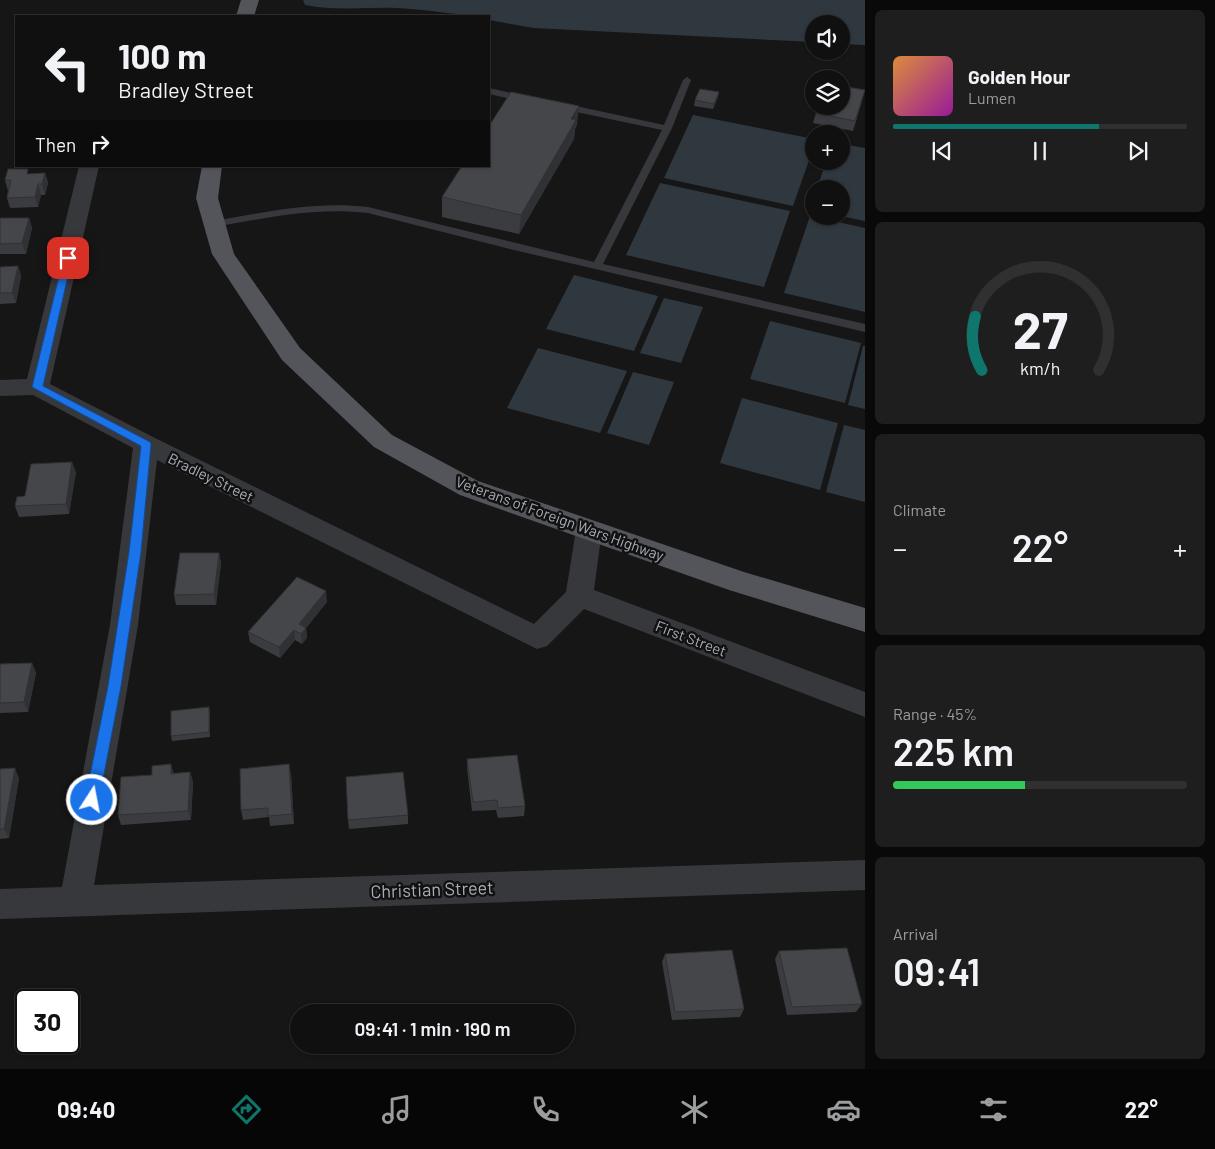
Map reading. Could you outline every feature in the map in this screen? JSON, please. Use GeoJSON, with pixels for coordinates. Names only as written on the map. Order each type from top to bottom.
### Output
{"type":"FeatureCollection","features":[{"type":"Feature","properties":{"kind":"main road","name":"Veterans of Foreign Wars Highway"},"geometry":{"type":"LineString","coordinates":[[212,167],[208,198],[224,254],[291,354],[384,441],[469,488],[738,582],[865,620]]}},
{"type":"Feature","properties":{"kind":"street"},"geometry":{"type":"LineString","coordinates":[[0,388],[37,387],[89,167]]}},
{"type":"Feature","properties":{"kind":"street","name":"Bradley Street"},"geometry":{"type":"LineString","coordinates":[[37,387],[146,444],[537,638],[579,596]]}},
{"type":"Feature","properties":{"kind":"street"},"geometry":{"type":"LineString","coordinates":[[76,901],[84,838],[117,667],[138,534],[146,444]]}},
{"type":"Feature","properties":{"kind":"street"},"geometry":{"type":"LineString","coordinates":[[579,596],[588,530]]}},
{"type":"Feature","properties":{"kind":"street","name":"First Street"},"geometry":{"type":"LineString","coordinates":[[579,596],[865,705]]}},
{"type":"Feature","properties":{"kind":"street","name":"Christian Street"},"geometry":{"type":"LineString","coordinates":[[0,904],[865,875]]}},
{"type":"Feature","properties":{"kind":"lane"},"geometry":{"type":"LineString","coordinates":[[597,266],[667,128],[687,80]]}},
{"type":"Feature","properties":{"kind":"lane"},"geometry":{"type":"LineString","coordinates":[[490,91],[536,101]]}},
{"type":"Feature","properties":{"kind":"lane"},"geometry":{"type":"LineString","coordinates":[[554,105],[667,128]]}},
{"type":"Feature","properties":{"kind":"lane"},"geometry":{"type":"LineString","coordinates":[[214,224],[321,206],[344,206],[368,210],[514,247],[865,328]]}},
{"type":"Feature","properties":{"kind":"shaded area"},"geometry":{"type":"Polygon","coordinates":[[[303,0],[865,0],[865,45],[850,44],[850,15],[805,15],[805,42],[534,28],[490,20],[490,15],[466,15],[397,8],[316,7],[305,5],[303,0]]]}},
{"type":"Feature","properties":{"kind":"shaded area"},"geometry":{"type":"Polygon","coordinates":[[[693,115],[805,137],[806,170],[793,206],[664,178],[693,115]]]}},
{"type":"Feature","properties":{"kind":"shaded area"},"geometry":{"type":"Polygon","coordinates":[[[850,146],[865,148],[865,221],[850,218],[850,180],[820,180],[823,170],[850,170],[850,146]]]}},
{"type":"Feature","properties":{"kind":"shaded area"},"geometry":{"type":"Polygon","coordinates":[[[660,183],[790,211],[764,287],[626,255],[660,183]]]}},
{"type":"Feature","properties":{"kind":"shaded area"},"geometry":{"type":"Polygon","coordinates":[[[807,225],[850,225],[865,228],[865,312],[784,293],[807,225]]]}},
{"type":"Feature","properties":{"kind":"shaded area"},"geometry":{"type":"Polygon","coordinates":[[[574,275],[658,296],[634,351],[546,329],[574,275]]]}},
{"type":"Feature","properties":{"kind":"shaded area"},"geometry":{"type":"Polygon","coordinates":[[[664,298],[703,307],[681,363],[640,353],[664,298]]]}},
{"type":"Feature","properties":{"kind":"shaded area"},"geometry":{"type":"Polygon","coordinates":[[[770,321],[861,343],[845,403],[750,379],[770,321]]]}},
{"type":"Feature","properties":{"kind":"shaded area"},"geometry":{"type":"Polygon","coordinates":[[[863,346],[865,346],[865,409],[848,405],[863,346]]]}},
{"type":"Feature","properties":{"kind":"shaded area"},"geometry":{"type":"Polygon","coordinates":[[[538,348],[627,371],[600,433],[507,408],[538,348]]]}},
{"type":"Feature","properties":{"kind":"shaded area"},"geometry":{"type":"Polygon","coordinates":[[[633,372],[674,382],[649,445],[607,433],[633,372]]]}},
{"type":"Feature","properties":{"kind":"shaded area"},"geometry":{"type":"Polygon","coordinates":[[[742,398],[838,423],[820,490],[720,463],[742,398]]]}},
{"type":"Feature","properties":{"kind":"shaded area"},"geometry":{"type":"Polygon","coordinates":[[[844,425],[865,430],[865,502],[826,492],[844,425]]]}},
{"type":"Feature","properties":{"kind":"building"},"geometry":{"type":"Polygon","coordinates":[[[850,88],[865,90],[855,121],[826,115],[850,115],[850,88]]]}},
{"type":"Feature","properties":{"kind":"building"},"geometry":{"type":"Polygon","coordinates":[[[700,89],[719,92],[714,104],[695,100],[700,89]]]}},
{"type":"Feature","properties":{"kind":"building"},"geometry":{"type":"Polygon","coordinates":[[[511,92],[579,106],[571,119],[576,120],[521,215],[442,197],[461,167],[490,167],[490,124],[511,92]]]}},
{"type":"Feature","properties":{"kind":"building"},"geometry":{"type":"Polygon","coordinates":[[[8,169],[28,169],[27,174],[45,173],[42,184],[38,184],[35,197],[7,198],[11,180],[5,180],[8,169]]]}},
{"type":"Feature","properties":{"kind":"building"},"geometry":{"type":"Polygon","coordinates":[[[0,218],[29,218],[22,243],[0,244],[0,218]]]}},
{"type":"Feature","properties":{"kind":"building"},"geometry":{"type":"Polygon","coordinates":[[[18,266],[12,293],[0,293],[0,267],[18,266]]]}},
{"type":"Feature","properties":{"kind":"building"},"geometry":{"type":"Polygon","coordinates":[[[72,462],[66,504],[15,506],[17,497],[25,496],[31,464],[72,462]]]}},
{"type":"Feature","properties":{"kind":"building"},"geometry":{"type":"Polygon","coordinates":[[[180,553],[219,553],[214,594],[174,595],[180,553]]]}},
{"type":"Feature","properties":{"kind":"building"},"geometry":{"type":"Polygon","coordinates":[[[297,577],[326,591],[299,624],[306,628],[301,634],[294,630],[279,647],[248,632],[297,577]]]}},
{"type":"Feature","properties":{"kind":"building"},"geometry":{"type":"Polygon","coordinates":[[[32,663],[24,702],[0,703],[0,664],[32,663]]]}},
{"type":"Feature","properties":{"kind":"building"},"geometry":{"type":"Polygon","coordinates":[[[209,707],[209,732],[171,736],[171,711],[209,707]]]}},
{"type":"Feature","properties":{"kind":"building"},"geometry":{"type":"Polygon","coordinates":[[[517,755],[525,806],[498,808],[497,800],[473,802],[467,759],[517,755]]]}},
{"type":"Feature","properties":{"kind":"building"},"geometry":{"type":"Polygon","coordinates":[[[171,764],[171,774],[190,772],[188,811],[118,815],[121,777],[152,775],[152,766],[171,764]]]}},
{"type":"Feature","properties":{"kind":"building"},"geometry":{"type":"Polygon","coordinates":[[[289,764],[292,814],[268,816],[268,808],[241,810],[240,769],[289,764]]]}},
{"type":"Feature","properties":{"kind":"building"},"geometry":{"type":"Polygon","coordinates":[[[15,768],[4,829],[0,829],[0,769],[15,768]]]}},
{"type":"Feature","properties":{"kind":"building"},"geometry":{"type":"Polygon","coordinates":[[[403,772],[408,815],[348,820],[346,777],[403,772]]]}},
{"type":"Feature","properties":{"kind":"building"},"geometry":{"type":"Polygon","coordinates":[[[847,948],[862,1004],[792,1007],[779,951],[847,948]]]}},
{"type":"Feature","properties":{"kind":"building"},"geometry":{"type":"Polygon","coordinates":[[[732,950],[744,1009],[675,1012],[665,954],[732,950]]]}},
{"type":"Feature","properties":{"kind":"route"},"geometry":{"type":"LineString","coordinates":[[68,258],[37,387],[146,444],[138,534],[114,686],[92,800]]}}]}
